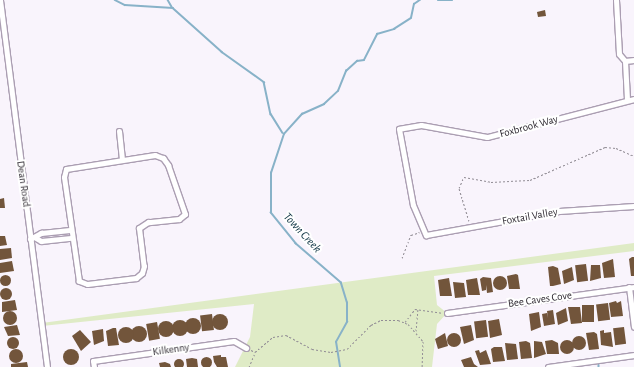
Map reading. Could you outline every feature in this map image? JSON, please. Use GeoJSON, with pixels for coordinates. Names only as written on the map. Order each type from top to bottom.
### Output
{"type":"FeatureCollection","features":[{"type":"Feature","properties":{"kind":"street","name":"Dean Road"},"geometry":{"type":"LineString","coordinates":[[0,0],[1,17],[33,239],[48,367]]}},
{"type":"Feature","properties":{"kind":"street"},"geometry":{"type":"LineString","coordinates":[[616,0],[619,54],[625,61],[627,100]]}},
{"type":"Feature","properties":{"kind":"street"},"geometry":{"type":"LineString","coordinates":[[625,61],[634,60]]}},
{"type":"Feature","properties":{"kind":"street","name":"Foxbrook Way"},"geometry":{"type":"LineString","coordinates":[[425,234],[413,205],[399,129],[421,125],[487,137],[634,99]]}},
{"type":"Feature","properties":{"kind":"street"},"geometry":{"type":"LineString","coordinates":[[118,131],[122,160]]}},
{"type":"Feature","properties":{"kind":"street"},"geometry":{"type":"LineString","coordinates":[[155,155],[164,158],[185,214],[179,219],[148,222],[139,228],[144,266],[142,273],[136,278],[87,284],[79,281],[71,238],[64,177],[66,169],[122,160],[155,155]]}},
{"type":"Feature","properties":{"kind":"street","name":"Foxtail Valley"},"geometry":{"type":"LineString","coordinates":[[425,234],[470,228],[559,211],[634,206]]}},
{"type":"Feature","properties":{"kind":"street"},"geometry":{"type":"LineString","coordinates":[[33,239],[41,233],[70,230]]}},
{"type":"Feature","properties":{"kind":"street"},"geometry":{"type":"LineString","coordinates":[[33,239],[41,242],[71,238]]}},
{"type":"Feature","properties":{"kind":"street"},"geometry":{"type":"LineString","coordinates":[[631,287],[634,327]]}},
{"type":"Feature","properties":{"kind":"street","name":"Bee Caves Cove"},"geometry":{"type":"LineString","coordinates":[[447,313],[631,287]]}},
{"type":"Feature","properties":{"kind":"street","name":"Kilkenny"},"geometry":{"type":"LineString","coordinates":[[94,367],[93,361],[234,341],[246,348]]}},
{"type":"Feature","properties":{"kind":"street"},"geometry":{"type":"LineString","coordinates":[[548,367],[634,356]]}},
{"type":"Feature","properties":{"kind":"path"},"geometry":{"type":"LineString","coordinates":[[470,228],[459,188],[464,177],[491,182],[530,180],[605,148],[616,148],[634,156]]}},
{"type":"Feature","properties":{"kind":"path"},"geometry":{"type":"LineString","coordinates":[[402,258],[411,234],[425,234]]}},
{"type":"Feature","properties":{"kind":"path"},"geometry":{"type":"LineString","coordinates":[[419,308],[447,313]]}},
{"type":"Feature","properties":{"kind":"path"},"geometry":{"type":"LineString","coordinates":[[404,323],[419,308]]}},
{"type":"Feature","properties":{"kind":"path"},"geometry":{"type":"LineString","coordinates":[[419,308],[416,331],[424,349],[422,367]]}},
{"type":"Feature","properties":{"kind":"path"},"geometry":{"type":"LineString","coordinates":[[249,367],[256,352],[273,337],[286,335],[321,352],[333,352],[352,345],[371,325],[381,320],[404,323],[416,331]]}},
{"type":"Feature","properties":{"kind":"path"},"geometry":{"type":"LineString","coordinates":[[246,348],[256,352]]}},
{"type":"Feature","properties":{"kind":"green space"},"geometry":{"type":"Polygon","coordinates":[[[634,243],[634,251],[434,276],[437,305],[447,313],[437,324],[432,367],[235,367],[250,337],[254,304],[42,326],[42,323],[634,243]]]}},
{"type":"Feature","properties":{"kind":"building"},"geometry":{"type":"Polygon","coordinates":[[[545,10],[546,16],[538,17],[537,12],[545,10]]]}},
{"type":"Feature","properties":{"kind":"building"},"geometry":{"type":"Polygon","coordinates":[[[4,198],[5,208],[0,208],[0,199],[4,198]]]}},
{"type":"Feature","properties":{"kind":"building"},"geometry":{"type":"Polygon","coordinates":[[[0,236],[5,236],[7,245],[0,246],[0,236]]]}},
{"type":"Feature","properties":{"kind":"building"},"geometry":{"type":"Polygon","coordinates":[[[11,248],[12,258],[0,260],[0,249],[11,248]]]}},
{"type":"Feature","properties":{"kind":"building"},"geometry":{"type":"Polygon","coordinates":[[[634,257],[634,276],[631,276],[629,259],[634,257]]]}},
{"type":"Feature","properties":{"kind":"building"},"geometry":{"type":"Polygon","coordinates":[[[613,259],[615,277],[604,278],[602,263],[613,259]]]}},
{"type":"Feature","properties":{"kind":"building"},"geometry":{"type":"Polygon","coordinates":[[[12,261],[14,271],[0,273],[0,263],[12,261]]]}},
{"type":"Feature","properties":{"kind":"building"},"geometry":{"type":"Polygon","coordinates":[[[586,264],[588,281],[577,282],[575,265],[586,264]]]}},
{"type":"Feature","properties":{"kind":"building"},"geometry":{"type":"Polygon","coordinates":[[[591,265],[600,265],[601,278],[590,281],[591,265]]]}},
{"type":"Feature","properties":{"kind":"building"},"geometry":{"type":"Polygon","coordinates":[[[553,266],[558,268],[561,284],[550,286],[548,267],[553,266]]]}},
{"type":"Feature","properties":{"kind":"building"},"geometry":{"type":"Polygon","coordinates":[[[572,267],[574,280],[564,284],[562,271],[572,267]]]}},
{"type":"Feature","properties":{"kind":"building"},"geometry":{"type":"Polygon","coordinates":[[[5,274],[9,276],[11,280],[9,284],[5,286],[1,284],[-1,280],[1,276],[5,274]]]}},
{"type":"Feature","properties":{"kind":"building"},"geometry":{"type":"Polygon","coordinates":[[[518,275],[520,289],[509,289],[507,276],[518,275]]]}},
{"type":"Feature","properties":{"kind":"building"},"geometry":{"type":"Polygon","coordinates":[[[500,276],[505,278],[507,283],[505,288],[500,290],[495,288],[493,283],[495,278],[500,276]]]}},
{"type":"Feature","properties":{"kind":"building"},"geometry":{"type":"Polygon","coordinates":[[[483,277],[491,278],[493,292],[487,293],[486,285],[486,290],[482,291],[480,279],[483,277]]]}},
{"type":"Feature","properties":{"kind":"building"},"geometry":{"type":"Polygon","coordinates":[[[449,278],[452,296],[440,296],[438,280],[449,278]]]}},
{"type":"Feature","properties":{"kind":"building"},"geometry":{"type":"Polygon","coordinates":[[[477,278],[480,295],[468,295],[466,280],[477,278]]]}},
{"type":"Feature","properties":{"kind":"building"},"geometry":{"type":"Polygon","coordinates":[[[453,282],[464,283],[466,297],[455,298],[453,282]]]}},
{"type":"Feature","properties":{"kind":"building"},"geometry":{"type":"Polygon","coordinates":[[[4,288],[8,288],[12,294],[8,300],[4,300],[0,296],[0,292],[4,288]]]}},
{"type":"Feature","properties":{"kind":"building"},"geometry":{"type":"Polygon","coordinates":[[[15,300],[17,310],[2,312],[2,302],[15,300]]]}},
{"type":"Feature","properties":{"kind":"building"},"geometry":{"type":"Polygon","coordinates":[[[616,301],[617,303],[621,301],[623,316],[611,317],[609,303],[616,301]]]}},
{"type":"Feature","properties":{"kind":"building"},"geometry":{"type":"Polygon","coordinates":[[[608,303],[610,320],[598,321],[596,304],[608,303]]]}},
{"type":"Feature","properties":{"kind":"building"},"geometry":{"type":"Polygon","coordinates":[[[582,305],[594,305],[594,322],[582,322],[582,305]]]}},
{"type":"Feature","properties":{"kind":"building"},"geometry":{"type":"Polygon","coordinates":[[[568,307],[580,307],[582,323],[571,324],[568,307]]]}},
{"type":"Feature","properties":{"kind":"building"},"geometry":{"type":"Polygon","coordinates":[[[566,308],[568,321],[558,325],[556,313],[566,308]]]}},
{"type":"Feature","properties":{"kind":"building"},"geometry":{"type":"Polygon","coordinates":[[[553,310],[555,324],[544,326],[542,314],[547,313],[548,318],[547,311],[553,310]]]}},
{"type":"Feature","properties":{"kind":"building"},"geometry":{"type":"Polygon","coordinates":[[[10,311],[15,313],[17,318],[15,323],[10,325],[5,323],[3,318],[5,313],[10,311]]]}},
{"type":"Feature","properties":{"kind":"building"},"geometry":{"type":"Polygon","coordinates":[[[539,312],[541,327],[531,331],[529,314],[539,312]]]}},
{"type":"Feature","properties":{"kind":"building"},"geometry":{"type":"Polygon","coordinates":[[[212,314],[214,330],[202,331],[200,315],[212,314]]]}},
{"type":"Feature","properties":{"kind":"building"},"geometry":{"type":"Polygon","coordinates":[[[220,314],[227,319],[228,322],[223,329],[220,330],[213,325],[212,322],[217,315],[220,314]]]}},
{"type":"Feature","properties":{"kind":"building"},"geometry":{"type":"Polygon","coordinates":[[[193,318],[200,323],[201,326],[196,333],[193,334],[186,329],[185,326],[190,319],[193,318]]]}},
{"type":"Feature","properties":{"kind":"building"},"geometry":{"type":"Polygon","coordinates":[[[499,319],[502,335],[490,338],[488,321],[499,319]]]}},
{"type":"Feature","properties":{"kind":"building"},"geometry":{"type":"Polygon","coordinates":[[[180,320],[186,322],[188,328],[186,334],[180,336],[174,334],[172,328],[174,322],[180,320]]]}},
{"type":"Feature","properties":{"kind":"building"},"geometry":{"type":"Polygon","coordinates":[[[486,320],[488,337],[476,338],[474,321],[486,320]]]}},
{"type":"Feature","properties":{"kind":"building"},"geometry":{"type":"Polygon","coordinates":[[[166,321],[173,326],[174,329],[169,336],[166,337],[159,332],[158,329],[163,322],[166,321]]]}},
{"type":"Feature","properties":{"kind":"building"},"geometry":{"type":"Polygon","coordinates":[[[157,322],[160,339],[149,341],[146,324],[157,322]]]}},
{"type":"Feature","properties":{"kind":"building"},"geometry":{"type":"Polygon","coordinates":[[[17,325],[20,335],[8,336],[4,327],[17,325]]]}},
{"type":"Feature","properties":{"kind":"building"},"geometry":{"type":"Polygon","coordinates":[[[471,325],[474,340],[464,344],[460,327],[471,325]]]}},
{"type":"Feature","properties":{"kind":"building"},"geometry":{"type":"Polygon","coordinates":[[[139,326],[145,328],[147,334],[145,340],[139,342],[133,340],[131,334],[133,328],[139,326]]]}},
{"type":"Feature","properties":{"kind":"building"},"geometry":{"type":"Polygon","coordinates":[[[126,327],[133,332],[134,335],[129,342],[126,343],[119,338],[118,335],[123,328],[126,327]]]}},
{"type":"Feature","properties":{"kind":"building"},"geometry":{"type":"Polygon","coordinates":[[[624,327],[626,344],[615,345],[613,328],[624,327]]]}},
{"type":"Feature","properties":{"kind":"building"},"geometry":{"type":"Polygon","coordinates":[[[116,328],[119,345],[108,346],[106,331],[116,328]]]}},
{"type":"Feature","properties":{"kind":"building"},"geometry":{"type":"Polygon","coordinates":[[[103,329],[104,341],[94,345],[92,331],[103,329]]]}},
{"type":"Feature","properties":{"kind":"building"},"geometry":{"type":"Polygon","coordinates":[[[80,330],[91,342],[81,351],[72,336],[80,330]]]}},
{"type":"Feature","properties":{"kind":"building"},"geometry":{"type":"Polygon","coordinates":[[[604,330],[604,333],[611,332],[613,347],[601,345],[600,331],[604,330]]]}},
{"type":"Feature","properties":{"kind":"building"},"geometry":{"type":"Polygon","coordinates":[[[594,332],[597,334],[599,349],[589,350],[586,333],[594,332]]]}},
{"type":"Feature","properties":{"kind":"building"},"geometry":{"type":"Polygon","coordinates":[[[445,333],[448,346],[438,349],[435,339],[445,333]]]}},
{"type":"Feature","properties":{"kind":"building"},"geometry":{"type":"Polygon","coordinates":[[[451,333],[457,333],[461,337],[461,343],[457,347],[451,347],[447,343],[447,337],[451,333]]]}},
{"type":"Feature","properties":{"kind":"building"},"geometry":{"type":"Polygon","coordinates":[[[576,336],[582,336],[586,340],[586,346],[582,350],[576,350],[572,346],[572,340],[576,336]]]}},
{"type":"Feature","properties":{"kind":"building"},"geometry":{"type":"Polygon","coordinates":[[[11,337],[15,337],[19,343],[15,349],[11,349],[7,345],[7,341],[11,337]]]}},
{"type":"Feature","properties":{"kind":"building"},"geometry":{"type":"Polygon","coordinates":[[[552,340],[558,343],[559,354],[547,354],[545,341],[552,340]]]}},
{"type":"Feature","properties":{"kind":"building"},"geometry":{"type":"Polygon","coordinates":[[[567,340],[572,342],[574,347],[572,352],[567,354],[562,352],[560,347],[562,342],[567,340]]]}},
{"type":"Feature","properties":{"kind":"building"},"geometry":{"type":"Polygon","coordinates":[[[526,341],[530,343],[532,358],[521,359],[519,342],[526,341]]]}},
{"type":"Feature","properties":{"kind":"building"},"geometry":{"type":"Polygon","coordinates":[[[534,341],[542,342],[546,354],[534,358],[534,341]]]}},
{"type":"Feature","properties":{"kind":"building"},"geometry":{"type":"Polygon","coordinates":[[[505,343],[516,344],[518,359],[507,360],[505,343]]]}},
{"type":"Feature","properties":{"kind":"building"},"geometry":{"type":"Polygon","coordinates":[[[494,347],[502,347],[505,361],[493,362],[491,349],[494,347]]]}},
{"type":"Feature","properties":{"kind":"building"},"geometry":{"type":"Polygon","coordinates":[[[16,349],[21,351],[23,356],[21,361],[16,363],[11,361],[9,356],[11,351],[16,349]]]}},
{"type":"Feature","properties":{"kind":"building"},"geometry":{"type":"Polygon","coordinates":[[[71,349],[78,354],[79,357],[74,364],[71,365],[64,360],[63,357],[68,350],[71,349]]]}},
{"type":"Feature","properties":{"kind":"building"},"geometry":{"type":"Polygon","coordinates":[[[479,350],[480,353],[486,350],[491,364],[480,365],[475,351],[479,350]]]}},
{"type":"Feature","properties":{"kind":"building"},"geometry":{"type":"Polygon","coordinates":[[[221,355],[221,357],[226,357],[228,367],[217,367],[214,362],[213,356],[221,355]]]}},
{"type":"Feature","properties":{"kind":"building"},"geometry":{"type":"Polygon","coordinates":[[[206,356],[210,358],[212,362],[210,366],[206,368],[202,366],[200,362],[202,358],[206,356]]]}},
{"type":"Feature","properties":{"kind":"building"},"geometry":{"type":"Polygon","coordinates":[[[471,357],[474,364],[478,367],[464,367],[461,360],[471,357]]]}},
{"type":"Feature","properties":{"kind":"building"},"geometry":{"type":"Polygon","coordinates":[[[177,359],[181,359],[184,364],[181,369],[177,369],[174,366],[174,362],[177,359]]]}},
{"type":"Feature","properties":{"kind":"building"},"geometry":{"type":"Polygon","coordinates":[[[186,359],[197,359],[198,367],[187,367],[186,359]]]}},
{"type":"Feature","properties":{"kind":"building"},"geometry":{"type":"Polygon","coordinates":[[[27,362],[28,367],[11,367],[11,364],[27,362]]]}},
{"type":"Feature","properties":{"kind":"building"},"geometry":{"type":"Polygon","coordinates":[[[165,362],[170,364],[171,367],[160,367],[159,363],[165,362]]]}},
{"type":"Feature","properties":{"kind":"waterway"},"geometry":{"type":"LineString","coordinates":[[115,0],[125,5],[173,8],[222,52],[264,82],[271,114],[283,133]]}},
{"type":"Feature","properties":{"kind":"waterway"},"geometry":{"type":"LineString","coordinates":[[168,0],[172,7]]}},
{"type":"Feature","properties":{"kind":"waterway","name":"Town Creek"},"geometry":{"type":"LineString","coordinates":[[340,367],[336,342],[347,322],[347,303],[341,283],[296,244],[271,213],[271,173],[284,134],[302,114],[324,104],[338,91],[346,71],[357,61],[364,60],[377,34],[394,29],[411,18],[414,4],[420,0]]}},
{"type":"Feature","properties":{"kind":"waterway","name":"Town Creek"},"geometry":{"type":"LineString","coordinates":[[438,0],[452,0]]}}]}
